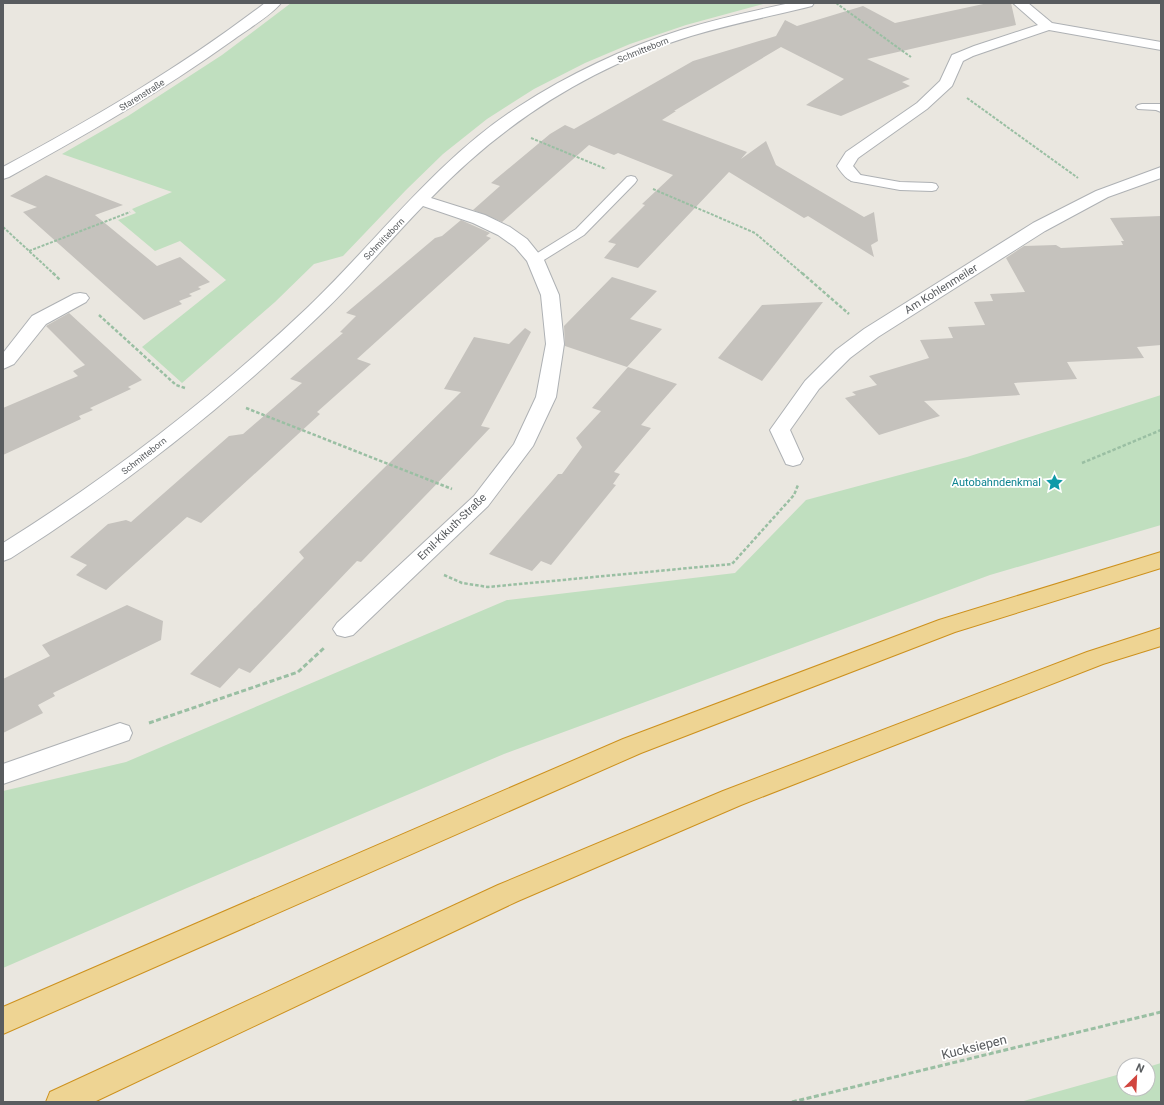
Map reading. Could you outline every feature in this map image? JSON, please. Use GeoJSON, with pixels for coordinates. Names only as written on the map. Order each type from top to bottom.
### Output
{"type":"FeatureCollection","features":[{"type":"Feature","properties":{"kind":"highway"},"geometry":{"type":"LineString","coordinates":[[3,1021],[632,746],[947,626],[1161,560]]}},
{"type":"Feature","properties":{"kind":"highway"},"geometry":{"type":"LineString","coordinates":[[61,1102],[508,893],[732,798],[1095,658],[1161,637]]}},
{"type":"Feature","properties":{"kind":"street","name":"Starenstraße"},"geometry":{"type":"LineString","coordinates":[[3,174],[94,124],[150,90],[203,56],[274,3]]}},
{"type":"Feature","properties":{"kind":"street","name":"Schmitteborn"},"geometry":{"type":"LineString","coordinates":[[3,553],[36,533],[119,475],[217,399],[314,311],[457,162],[502,126],[554,93],[608,64],[668,39],[736,20],[808,3]]}},
{"type":"Feature","properties":{"kind":"street"},"geometry":{"type":"LineString","coordinates":[[1020,3],[1048,26],[1161,46]]}},
{"type":"Feature","properties":{"kind":"street"},"geometry":{"type":"LineString","coordinates":[[855,178],[845,166],[852,155],[922,106],[947,84],[957,58],[968,52],[1032,33],[1048,26]]}},
{"type":"Feature","properties":{"kind":"street","name":"Am Kohlenmeiler"},"geometry":{"type":"LineString","coordinates":[[793,460],[780,430],[812,385],[842,354],[871,333],[1039,227],[1102,194],[1161,172]]}},
{"type":"Feature","properties":{"kind":"street","name":"Emil-Kikuth-Straße"},"geometry":{"type":"LineString","coordinates":[[345,628],[481,501],[523,446],[546,397],[555,344],[550,295],[535,260],[521,243],[504,231],[479,219],[421,200]]}},
{"type":"Feature","properties":{"kind":"street"},"geometry":{"type":"LineString","coordinates":[[3,363],[39,320],[80,298]]}},
{"type":"Feature","properties":{"kind":"street"},"geometry":{"type":"LineString","coordinates":[[3,774],[120,733]]}},
{"type":"Feature","properties":{"kind":"lane"},"geometry":{"type":"LineString","coordinates":[[1142,107],[1158,107],[1161,109]]}},
{"type":"Feature","properties":{"kind":"lane"},"geometry":{"type":"LineString","coordinates":[[855,178],[915,188],[932,187]]}},
{"type":"Feature","properties":{"kind":"lane"},"geometry":{"type":"LineString","coordinates":[[535,260],[580,232],[631,180]]}},
{"type":"Feature","properties":{"kind":"path"},"geometry":{"type":"LineString","coordinates":[[836,3],[911,57]]}},
{"type":"Feature","properties":{"kind":"path"},"geometry":{"type":"LineString","coordinates":[[947,84],[1102,194]]}},
{"type":"Feature","properties":{"kind":"path"},"geometry":{"type":"LineString","coordinates":[[502,126],[755,233],[871,333]]}},
{"type":"Feature","properties":{"kind":"path"},"geometry":{"type":"LineString","coordinates":[[29,251],[130,212]]}},
{"type":"Feature","properties":{"kind":"path"},"geometry":{"type":"LineString","coordinates":[[3,227],[56,275]]}},
{"type":"Feature","properties":{"kind":"path"},"geometry":{"type":"LineString","coordinates":[[95,312],[176,385]]}},
{"type":"Feature","properties":{"kind":"path"},"geometry":{"type":"LineString","coordinates":[[266,414],[481,501]]}},
{"type":"Feature","properties":{"kind":"path"},"geometry":{"type":"LineString","coordinates":[[1082,463],[1161,430]]}},
{"type":"Feature","properties":{"kind":"path"},"geometry":{"type":"LineString","coordinates":[[416,562],[462,583],[488,587],[732,564],[794,495],[799,483],[793,460]]}},
{"type":"Feature","properties":{"kind":"path"},"geometry":{"type":"LineString","coordinates":[[120,733],[298,672],[345,628]]}},
{"type":"Feature","properties":{"kind":"path","name":"Kucksiepen"},"geometry":{"type":"LineString","coordinates":[[792,1102],[1161,1012]]}},
{"type":"Feature","properties":{"kind":"green space"},"geometry":{"type":"Polygon","coordinates":[[[291,3],[767,3],[686,25],[630,44],[585,63],[534,89],[487,119],[443,154],[406,190],[343,256],[314,264],[275,302],[182,383],[142,347],[226,280],[180,241],[155,251],[118,220],[136,213],[132,209],[172,192],[62,154],[128,116],[222,55],[291,3]]]}},
{"type":"Feature","properties":{"kind":"green space"},"geometry":{"type":"Polygon","coordinates":[[[1161,395],[1161,525],[990,575],[504,754],[187,888],[3,968],[3,791],[126,762],[507,600],[735,573],[806,500],[967,457],[1161,395]]]}},
{"type":"Feature","properties":{"kind":"green space"},"geometry":{"type":"Polygon","coordinates":[[[1161,1063],[1161,1102],[1020,1102],[1116,1075],[1116,1097],[1156,1097],[1156,1065],[1161,1063]]]}},
{"type":"Feature","properties":{"kind":"building"},"geometry":{"type":"Polygon","coordinates":[[[988,3],[1011,3],[1016,25],[867,59],[910,79],[902,82],[910,86],[841,116],[806,105],[844,79],[781,47],[674,111],[676,111],[662,120],[747,152],[741,159],[766,141],[776,165],[864,217],[874,212],[878,241],[871,245],[874,257],[808,216],[804,218],[729,172],[638,268],[604,258],[616,244],[608,242],[645,205],[642,204],[673,175],[618,153],[614,155],[589,145],[502,222],[473,210],[500,186],[491,183],[550,134],[565,125],[574,129],[693,61],[776,36],[785,20],[797,26],[863,6],[895,23],[988,3]]]}},
{"type":"Feature","properties":{"kind":"building"},"geometry":{"type":"Polygon","coordinates":[[[46,175],[123,205],[95,215],[157,266],[180,257],[210,282],[198,287],[201,289],[189,294],[192,296],[179,301],[182,304],[144,320],[23,212],[37,207],[10,196],[46,175]]]}},
{"type":"Feature","properties":{"kind":"building"},"geometry":{"type":"Polygon","coordinates":[[[1161,216],[1161,345],[1137,347],[1144,358],[1067,362],[1077,379],[1014,383],[1020,395],[924,401],[940,416],[879,435],[845,398],[856,395],[852,392],[877,385],[869,376],[929,358],[920,340],[953,338],[948,327],[985,325],[974,302],[993,301],[990,294],[1025,292],[1006,258],[1024,246],[1056,245],[1061,248],[1123,245],[1121,241],[1124,241],[1110,218],[1161,216]]]}},
{"type":"Feature","properties":{"kind":"building"},"geometry":{"type":"Polygon","coordinates":[[[461,220],[490,233],[486,236],[491,238],[357,359],[371,364],[317,412],[320,414],[201,523],[187,517],[106,590],[76,575],[87,565],[70,557],[108,524],[126,520],[131,522],[229,436],[243,434],[302,383],[290,379],[343,333],[340,332],[356,316],[346,313],[435,238],[442,236],[461,220]]]}},
{"type":"Feature","properties":{"kind":"building"},"geometry":{"type":"Polygon","coordinates":[[[612,277],[657,291],[630,319],[662,329],[627,367],[565,346],[564,326],[612,277]]]}},
{"type":"Feature","properties":{"kind":"building"},"geometry":{"type":"Polygon","coordinates":[[[823,302],[762,381],[718,358],[762,305],[823,302]]]}},
{"type":"Feature","properties":{"kind":"building"},"geometry":{"type":"Polygon","coordinates":[[[69,313],[142,380],[128,387],[131,389],[90,408],[93,410],[79,416],[81,419],[3,455],[3,408],[78,376],[73,371],[85,365],[46,326],[69,313]]]}},
{"type":"Feature","properties":{"kind":"building"},"geometry":{"type":"Polygon","coordinates":[[[525,328],[531,332],[481,426],[490,428],[455,465],[361,562],[357,561],[250,673],[239,668],[220,688],[190,674],[304,558],[299,552],[461,392],[444,389],[474,337],[509,344],[525,328]]]}},
{"type":"Feature","properties":{"kind":"building"},"geometry":{"type":"Polygon","coordinates":[[[628,367],[677,384],[641,425],[651,428],[614,472],[620,474],[613,484],[616,485],[551,565],[541,561],[532,571],[489,554],[558,474],[562,474],[582,447],[576,438],[601,411],[592,408],[628,367]]]}},
{"type":"Feature","properties":{"kind":"building"},"geometry":{"type":"Polygon","coordinates":[[[127,605],[163,621],[161,640],[53,693],[55,696],[38,705],[43,713],[3,733],[3,679],[50,656],[42,645],[127,605]]]}},
{"type":"Feature","properties":{"kind":"place","name":"Autobahndenkmal"},"geometry":{"type":"Point","coordinates":[1054,482]}}]}
